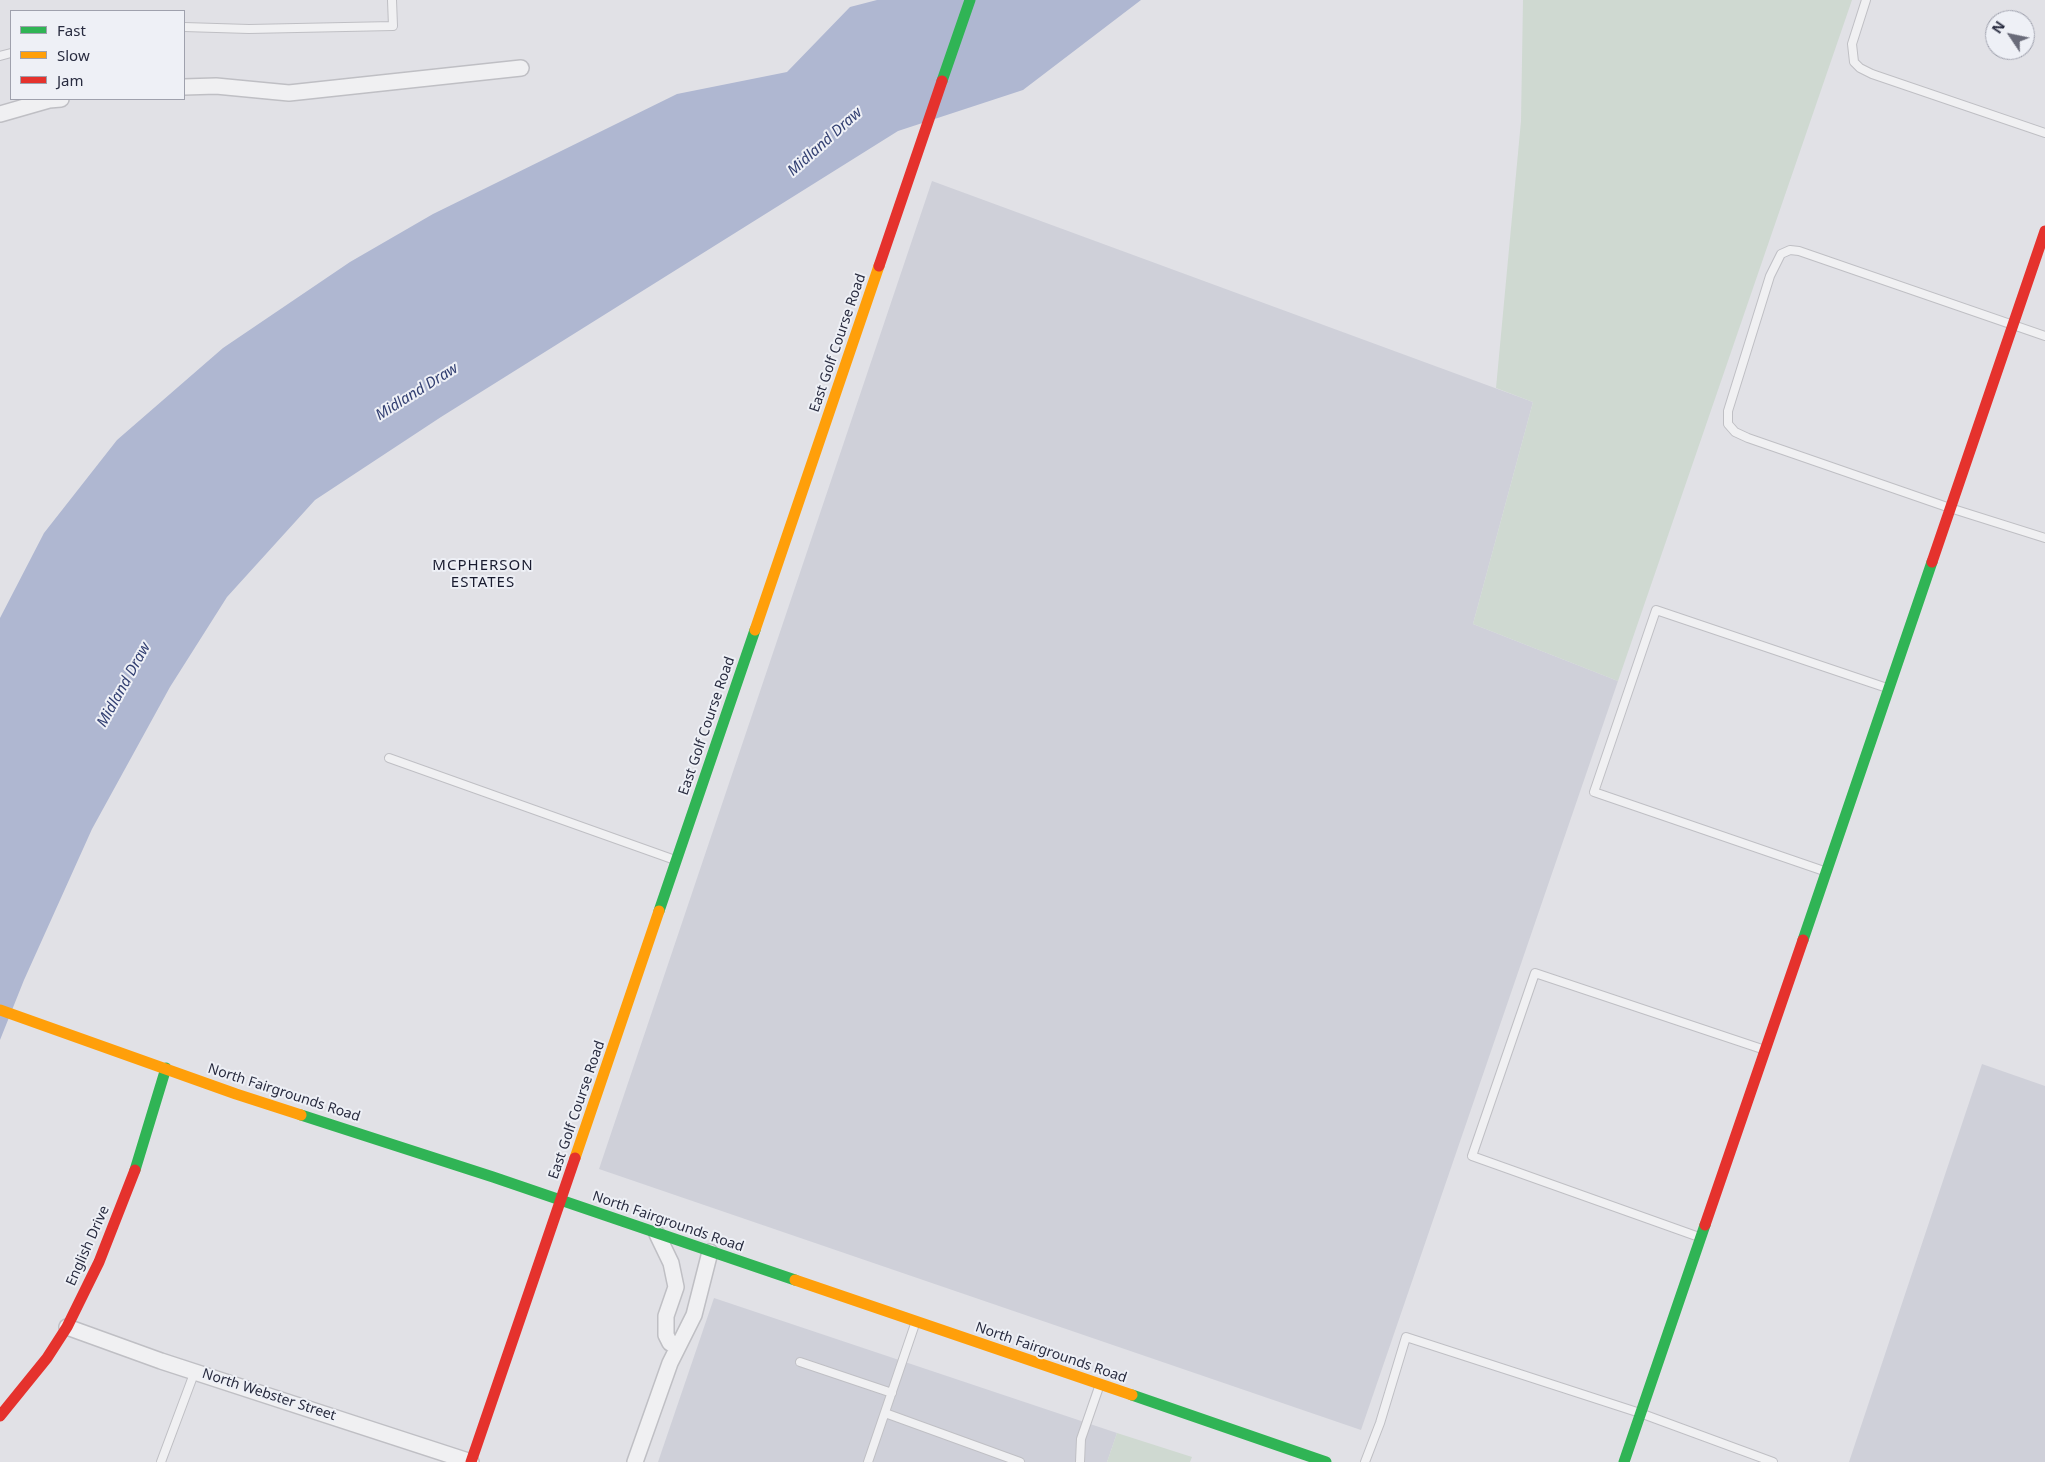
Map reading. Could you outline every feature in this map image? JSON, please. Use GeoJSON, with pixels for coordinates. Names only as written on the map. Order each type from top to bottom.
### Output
{"type":"FeatureCollection","features":[{"type":"Feature","properties":{"kind":"street","name":"East Golf Course Road"},"geometry":{"type":"LineString","coordinates":[[471,1462],[562,1202],[970,0]]}},
{"type":"Feature","properties":{"kind":"street"},"geometry":{"type":"LineString","coordinates":[[185,87],[216,86],[289,93],[521,68]]}},
{"type":"Feature","properties":{"kind":"street"},"geometry":{"type":"LineString","coordinates":[[0,114],[49,100]]}},
{"type":"Feature","properties":{"kind":"street"},"geometry":{"type":"LineString","coordinates":[[1624,1462],[2045,231]]}},
{"type":"Feature","properties":{"kind":"street","name":"North Fairgrounds Road"},"geometry":{"type":"LineString","coordinates":[[5,1012],[236,1094],[916,1322],[1291,1453],[1326,1462]]}},
{"type":"Feature","properties":{"kind":"street","name":"English Drive"},"geometry":{"type":"LineString","coordinates":[[0,1416],[47,1358],[67,1327],[107,1245],[132,1176],[166,1068]]}},
{"type":"Feature","properties":{"kind":"street"},"geometry":{"type":"LineString","coordinates":[[657,1234],[671,1263],[676,1288],[666,1316],[666,1335],[670,1343],[678,1346]]}},
{"type":"Feature","properties":{"kind":"street"},"geometry":{"type":"LineString","coordinates":[[635,1462],[670,1363],[694,1315],[710,1252]]}},
{"type":"Feature","properties":{"kind":"street","name":"North Webster Street"},"geometry":{"type":"LineString","coordinates":[[67,1327],[471,1462]]}},
{"type":"Feature","properties":{"kind":"lane"},"geometry":{"type":"LineString","coordinates":[[185,27],[249,29],[393,26],[392,0]]}},
{"type":"Feature","properties":{"kind":"lane"},"geometry":{"type":"LineString","coordinates":[[1866,0],[1852,44],[1854,62],[1860,68],[1872,74],[2045,133]]}},
{"type":"Feature","properties":{"kind":"lane"},"geometry":{"type":"LineString","coordinates":[[2045,336],[1799,251],[1790,250],[1781,254],[1770,276],[1728,411],[1728,424],[1736,432],[1748,438],[1950,508],[2045,538]]}},
{"type":"Feature","properties":{"kind":"lane"},"geometry":{"type":"LineString","coordinates":[[1826,872],[1594,792],[1656,610],[1888,689]]}},
{"type":"Feature","properties":{"kind":"lane"},"geometry":{"type":"LineString","coordinates":[[389,758],[677,861]]}},
{"type":"Feature","properties":{"kind":"lane"},"geometry":{"type":"LineString","coordinates":[[1700,1238],[1472,1156],[1535,973],[1764,1050]]}},
{"type":"Feature","properties":{"kind":"lane"},"geometry":{"type":"LineString","coordinates":[[868,1462],[916,1322]]}},
{"type":"Feature","properties":{"kind":"lane"},"geometry":{"type":"LineString","coordinates":[[1365,1462],[1380,1423],[1406,1337],[1640,1413],[1773,1462]]}},
{"type":"Feature","properties":{"kind":"lane"},"geometry":{"type":"LineString","coordinates":[[800,1362],[892,1393]]}},
{"type":"Feature","properties":{"kind":"lane"},"geometry":{"type":"LineString","coordinates":[[161,1462],[195,1371]]}},
{"type":"Feature","properties":{"kind":"lane"},"geometry":{"type":"LineString","coordinates":[[1080,1462],[1081,1439],[1100,1385]]}},
{"type":"Feature","properties":{"kind":"lane"},"geometry":{"type":"LineString","coordinates":[[885,1413],[1020,1462]]}},
{"type":"Feature","properties":{"kind":"shaded area"},"geometry":{"type":"Polygon","coordinates":[[[1523,0],[1852,0],[1618,681],[1473,624],[1533,402],[1496,388],[1521,121],[1523,0]]]}},
{"type":"Feature","properties":{"kind":"shaded area"},"geometry":{"type":"Polygon","coordinates":[[[932,181],[1533,402],[1473,624],[1618,681],[1361,1430],[599,1169],[932,181]]]}},
{"type":"Feature","properties":{"kind":"shaded area"},"geometry":{"type":"Polygon","coordinates":[[[1982,1064],[2045,1086],[2045,1462],[1849,1462],[1982,1064]]]}},
{"type":"Feature","properties":{"kind":"shaded area"},"geometry":{"type":"Polygon","coordinates":[[[714,1298],[1117,1433],[1107,1462],[658,1462],[714,1298]]]}},
{"type":"Feature","properties":{"kind":"shaded area"},"geometry":{"type":"Polygon","coordinates":[[[1117,1433],[1192,1457],[1190,1462],[1107,1462],[1117,1433]]]}},
{"type":"Feature","properties":{"kind":"water","name":"Midland Draw"},"geometry":{"type":"Polygon","coordinates":[[[877,0],[1141,0],[1023,90],[898,131],[441,417],[315,500],[227,597],[170,687],[92,829],[24,980],[0,1040],[0,618],[44,533],[117,440],[223,348],[350,262],[433,214],[677,94],[787,72],[850,7],[877,0]]]}},
{"type":"Feature","properties":{"kind":"traffic: fast"},"geometry":{"type":"LineString","coordinates":[[942,81],[970,0]]}},
{"type":"Feature","properties":{"kind":"traffic: fast"},"geometry":{"type":"LineString","coordinates":[[1803,940],[1932,562]]}},
{"type":"Feature","properties":{"kind":"traffic: fast"},"geometry":{"type":"LineString","coordinates":[[659,911],[755,630]]}},
{"type":"Feature","properties":{"kind":"traffic: fast"},"geometry":{"type":"LineString","coordinates":[[135,1170],[166,1068]]}},
{"type":"Feature","properties":{"kind":"traffic: fast"},"geometry":{"type":"LineString","coordinates":[[301,1115],[493,1177],[795,1280]]}},
{"type":"Feature","properties":{"kind":"traffic: fast"},"geometry":{"type":"LineString","coordinates":[[1624,1462],[1705,1225]]}},
{"type":"Feature","properties":{"kind":"traffic: fast"},"geometry":{"type":"LineString","coordinates":[[1132,1395],[1326,1462]]}},
{"type":"Feature","properties":{"kind":"traffic: slow"},"geometry":{"type":"LineString","coordinates":[[755,630],[879,266]]}},
{"type":"Feature","properties":{"kind":"traffic: slow"},"geometry":{"type":"LineString","coordinates":[[575,1158],[659,911]]}},
{"type":"Feature","properties":{"kind":"traffic: slow"},"geometry":{"type":"LineString","coordinates":[[0,1010],[236,1094],[301,1115]]}},
{"type":"Feature","properties":{"kind":"traffic: slow"},"geometry":{"type":"LineString","coordinates":[[795,1280],[1132,1395]]}},
{"type":"Feature","properties":{"kind":"traffic: jam"},"geometry":{"type":"LineString","coordinates":[[879,266],[942,81]]}},
{"type":"Feature","properties":{"kind":"traffic: jam"},"geometry":{"type":"LineString","coordinates":[[1932,562],[2045,231]]}},
{"type":"Feature","properties":{"kind":"traffic: jam"},"geometry":{"type":"LineString","coordinates":[[1705,1225],[1803,940]]}},
{"type":"Feature","properties":{"kind":"traffic: jam"},"geometry":{"type":"LineString","coordinates":[[471,1462],[575,1158]]}},
{"type":"Feature","properties":{"kind":"traffic: jam"},"geometry":{"type":"LineString","coordinates":[[0,1416],[47,1358],[67,1327],[99,1262],[135,1170]]}},
{"type":"Feature","properties":{"kind":"district","name":"MCPHERSON ESTATES"},"geometry":{"type":"Point","coordinates":[483,574]}}]}
